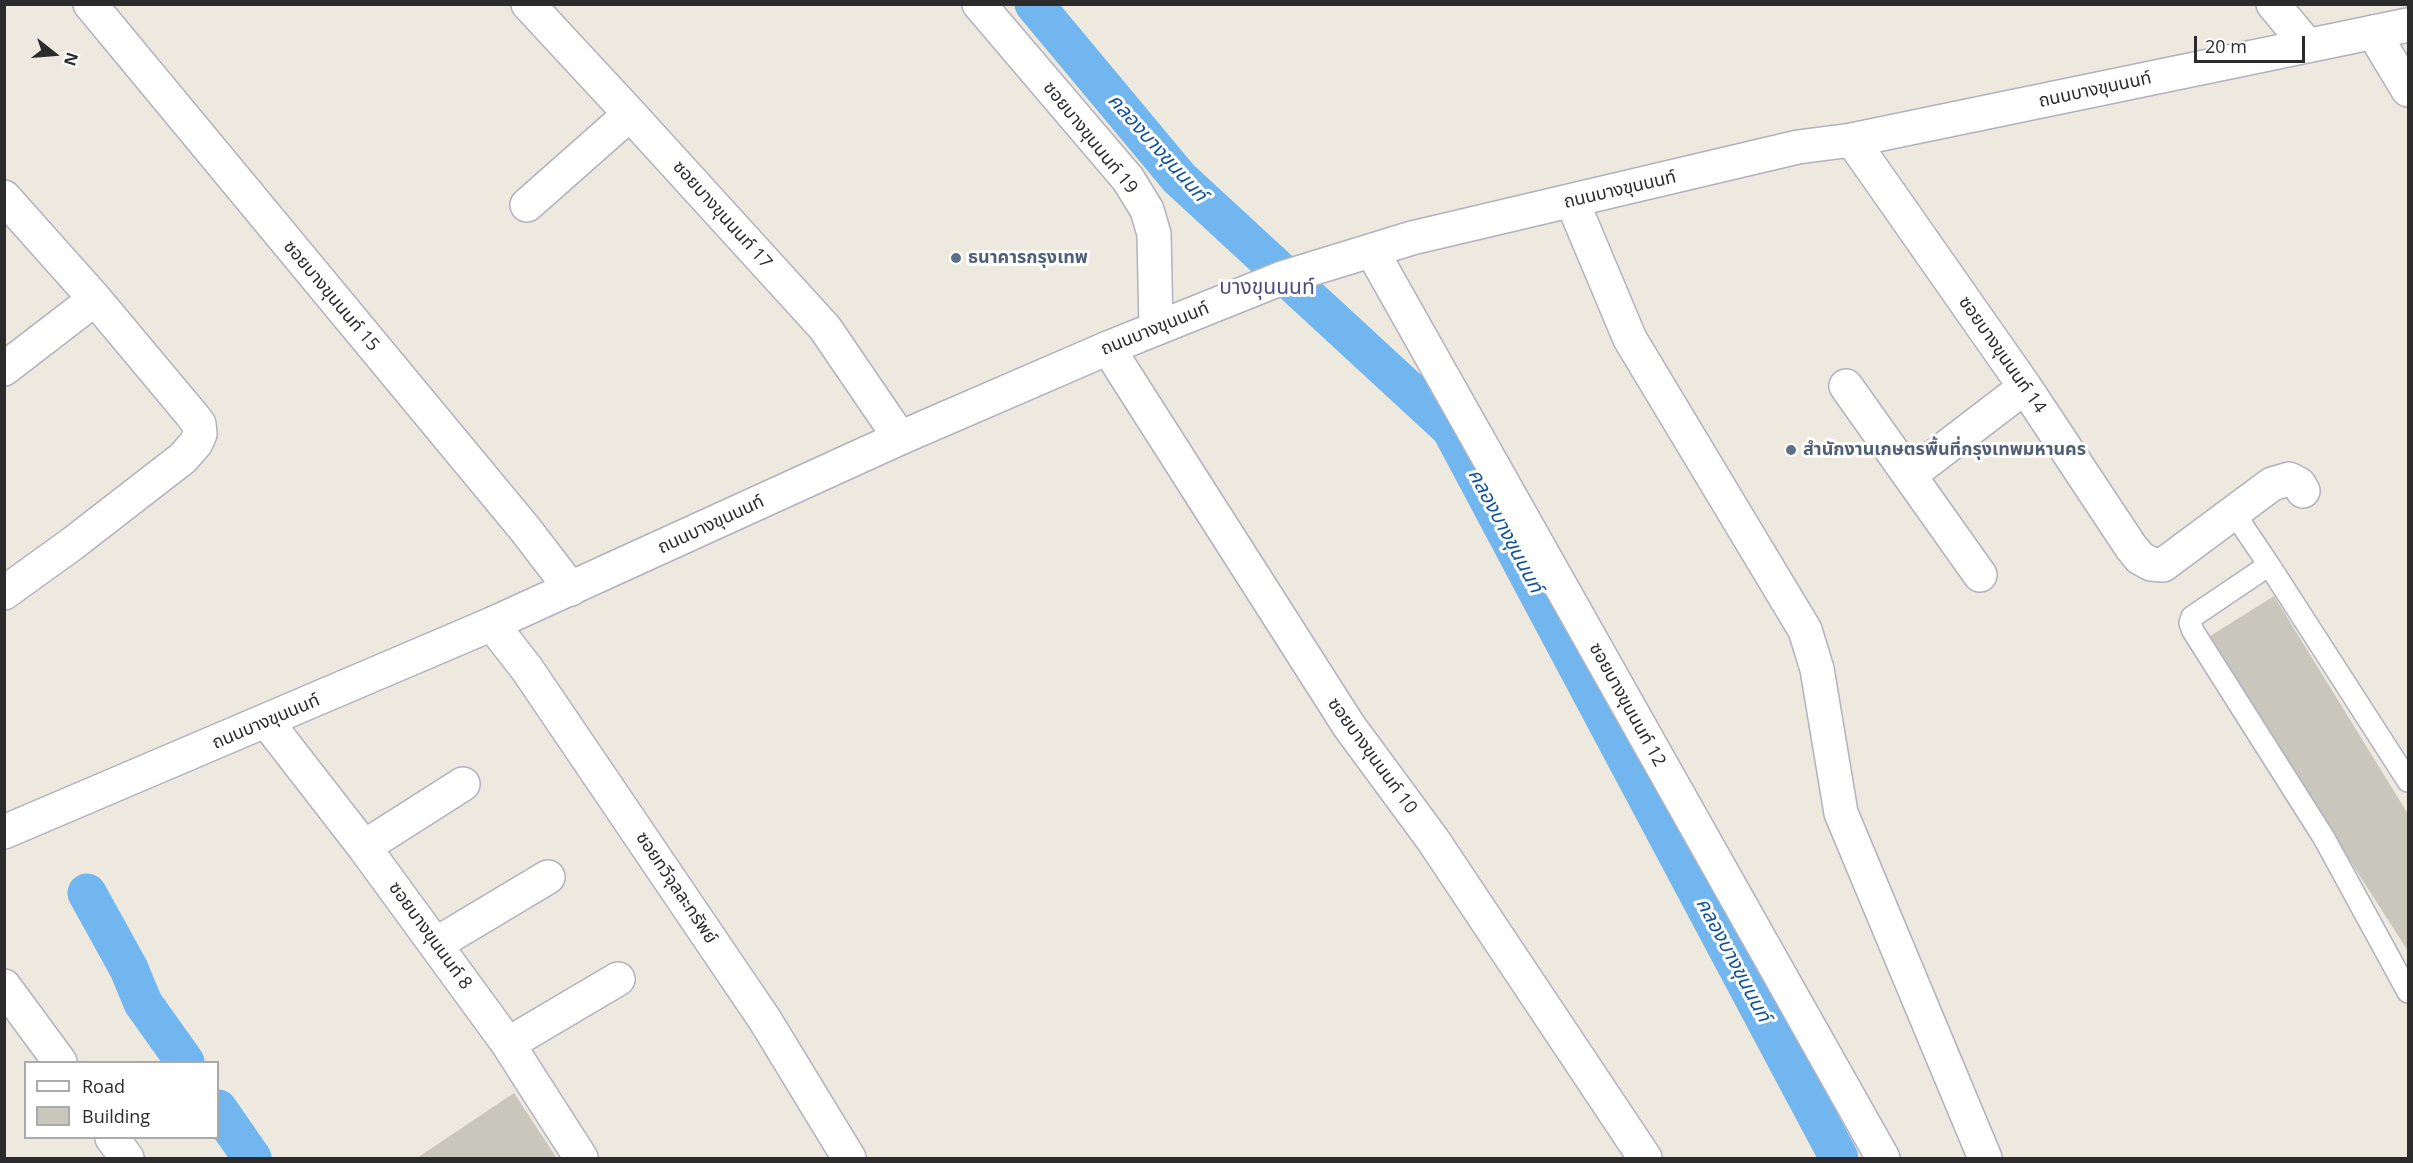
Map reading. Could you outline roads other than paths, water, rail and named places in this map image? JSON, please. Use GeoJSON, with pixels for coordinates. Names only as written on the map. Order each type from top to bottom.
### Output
{"type":"FeatureCollection","features":[{"type":"Feature","properties":{"kind":"street","name":"ซอยบางขุนนนท์ 15"},"geometry":{"type":"LineString","coordinates":[[90,4],[525,529],[570,590]]}},
{"type":"Feature","properties":{"kind":"street","name":"ซอยบางขุนนนท์ 17"},"geometry":{"type":"LineString","coordinates":[[528,4],[825,328],[900,438]]}},
{"type":"Feature","properties":{"kind":"street","name":"ซอยบางขุนนนท์ 19"},"geometry":{"type":"LineString","coordinates":[[979,4],[1128,179],[1147,210],[1154,234],[1156,327]]}},
{"type":"Feature","properties":{"kind":"street"},"geometry":{"type":"LineString","coordinates":[[2273,4],[2307,45]]}},
{"type":"Feature","properties":{"kind":"street","name":"ถนนบางขุนนนท์"},"geometry":{"type":"LineString","coordinates":[[7,827],[267,722],[570,590],[900,438],[1156,327],[1311,270],[1413,238],[1798,147],[1852,140],[2409,25]]}},
{"type":"Feature","properties":{"kind":"street"},"geometry":{"type":"LineString","coordinates":[[2373,32],[2409,90]]}},
{"type":"Feature","properties":{"kind":"street"},"geometry":{"type":"LineString","coordinates":[[527,205],[630,114]]}},
{"type":"Feature","properties":{"kind":"street","name":"ซอยบางขุนนนท์ 14"},"geometry":{"type":"LineString","coordinates":[[1852,140],[2025,387],[2131,548],[2140,558],[2151,564],[2163,565],[2272,484],[2289,479],[2299,484],[2303,491]]}},
{"type":"Feature","properties":{"kind":"street"},"geometry":{"type":"LineString","coordinates":[[4,198],[94,299],[192,415],[198,424],[200,434],[196,444],[183,458],[72,544],[4,593]]}},
{"type":"Feature","properties":{"kind":"street"},"geometry":{"type":"LineString","coordinates":[[1572,201],[1630,339],[1804,630],[1817,669],[1841,813],[1985,1158]]}},
{"type":"Feature","properties":{"kind":"street","name":"ซอยบางขุนนนท์ 12"},"geometry":{"type":"LineString","coordinates":[[1372,250],[1883,1158]]}},
{"type":"Feature","properties":{"kind":"street"},"geometry":{"type":"LineString","coordinates":[[4,369],[94,299]]}},
{"type":"Feature","properties":{"kind":"street","name":"ซอยบางขุนนนท์ 10"},"geometry":{"type":"LineString","coordinates":[[1108,348],[1349,726],[1434,840],[1645,1158]]}},
{"type":"Feature","properties":{"kind":"street"},"geometry":{"type":"LineString","coordinates":[[1846,386],[1980,575]]}},
{"type":"Feature","properties":{"kind":"street"},"geometry":{"type":"LineString","coordinates":[[1910,475],[2025,387]]}},
{"type":"Feature","properties":{"kind":"street","name":"ซอยทวีจุลละทรัพย์"},"geometry":{"type":"LineString","coordinates":[[492,624],[534,679],[765,1020],[849,1158]]}},
{"type":"Feature","properties":{"kind":"street","name":"ซอยบางขุนนนท์ 8"},"geometry":{"type":"LineString","coordinates":[[267,722],[436,944],[508,1044],[581,1158]]}},
{"type":"Feature","properties":{"kind":"street"},"geometry":{"type":"LineString","coordinates":[[364,847],[463,784]]}},
{"type":"Feature","properties":{"kind":"street"},"geometry":{"type":"LineString","coordinates":[[436,944],[548,877]]}},
{"type":"Feature","properties":{"kind":"street"},"geometry":{"type":"LineString","coordinates":[[508,1044],[618,978]]}},
{"type":"Feature","properties":{"kind":"street"},"geometry":{"type":"LineString","coordinates":[[4,986],[59,1061]]}},
{"type":"Feature","properties":{"kind":"street"},"geometry":{"type":"LineString","coordinates":[[113,1139],[127,1158]]}},
{"type":"Feature","properties":{"kind":"lane"},"geometry":{"type":"LineString","coordinates":[[2234,513],[2409,781]]}},
{"type":"Feature","properties":{"kind":"lane"},"geometry":{"type":"LineString","coordinates":[[2269,565],[2192,617],[2190,623],[2324,838],[2409,992]]}},
{"type":"Feature","properties":{"kind":"waterway","name":"คลองบางขุนนนท์"},"geometry":{"type":"LineString","coordinates":[[1034,4],[1179,178],[1451,429],[1839,1158]]}},
{"type":"Feature","properties":{"kind":"waterway"},"geometry":{"type":"LineString","coordinates":[[87,893],[129,969],[143,1003],[184,1061]]}},
{"type":"Feature","properties":{"kind":"waterway"},"geometry":{"type":"LineString","coordinates":[[219,1110],[252,1158]]}},
{"type":"Feature","properties":{"kind":"place","name":"ธนาคารกรุงเทพ"},"geometry":{"type":"Point","coordinates":[956,258]}},
{"type":"Feature","properties":{"kind":"place","name":"สำนักงานเกษตรพื้นที่กรุงเทพมหานคร"},"geometry":{"type":"Point","coordinates":[1791,450]}},
{"type":"Feature","properties":{"kind":"district","name":"บางขุนนนท์"},"geometry":{"type":"Point","coordinates":[1267,288]}}]}
